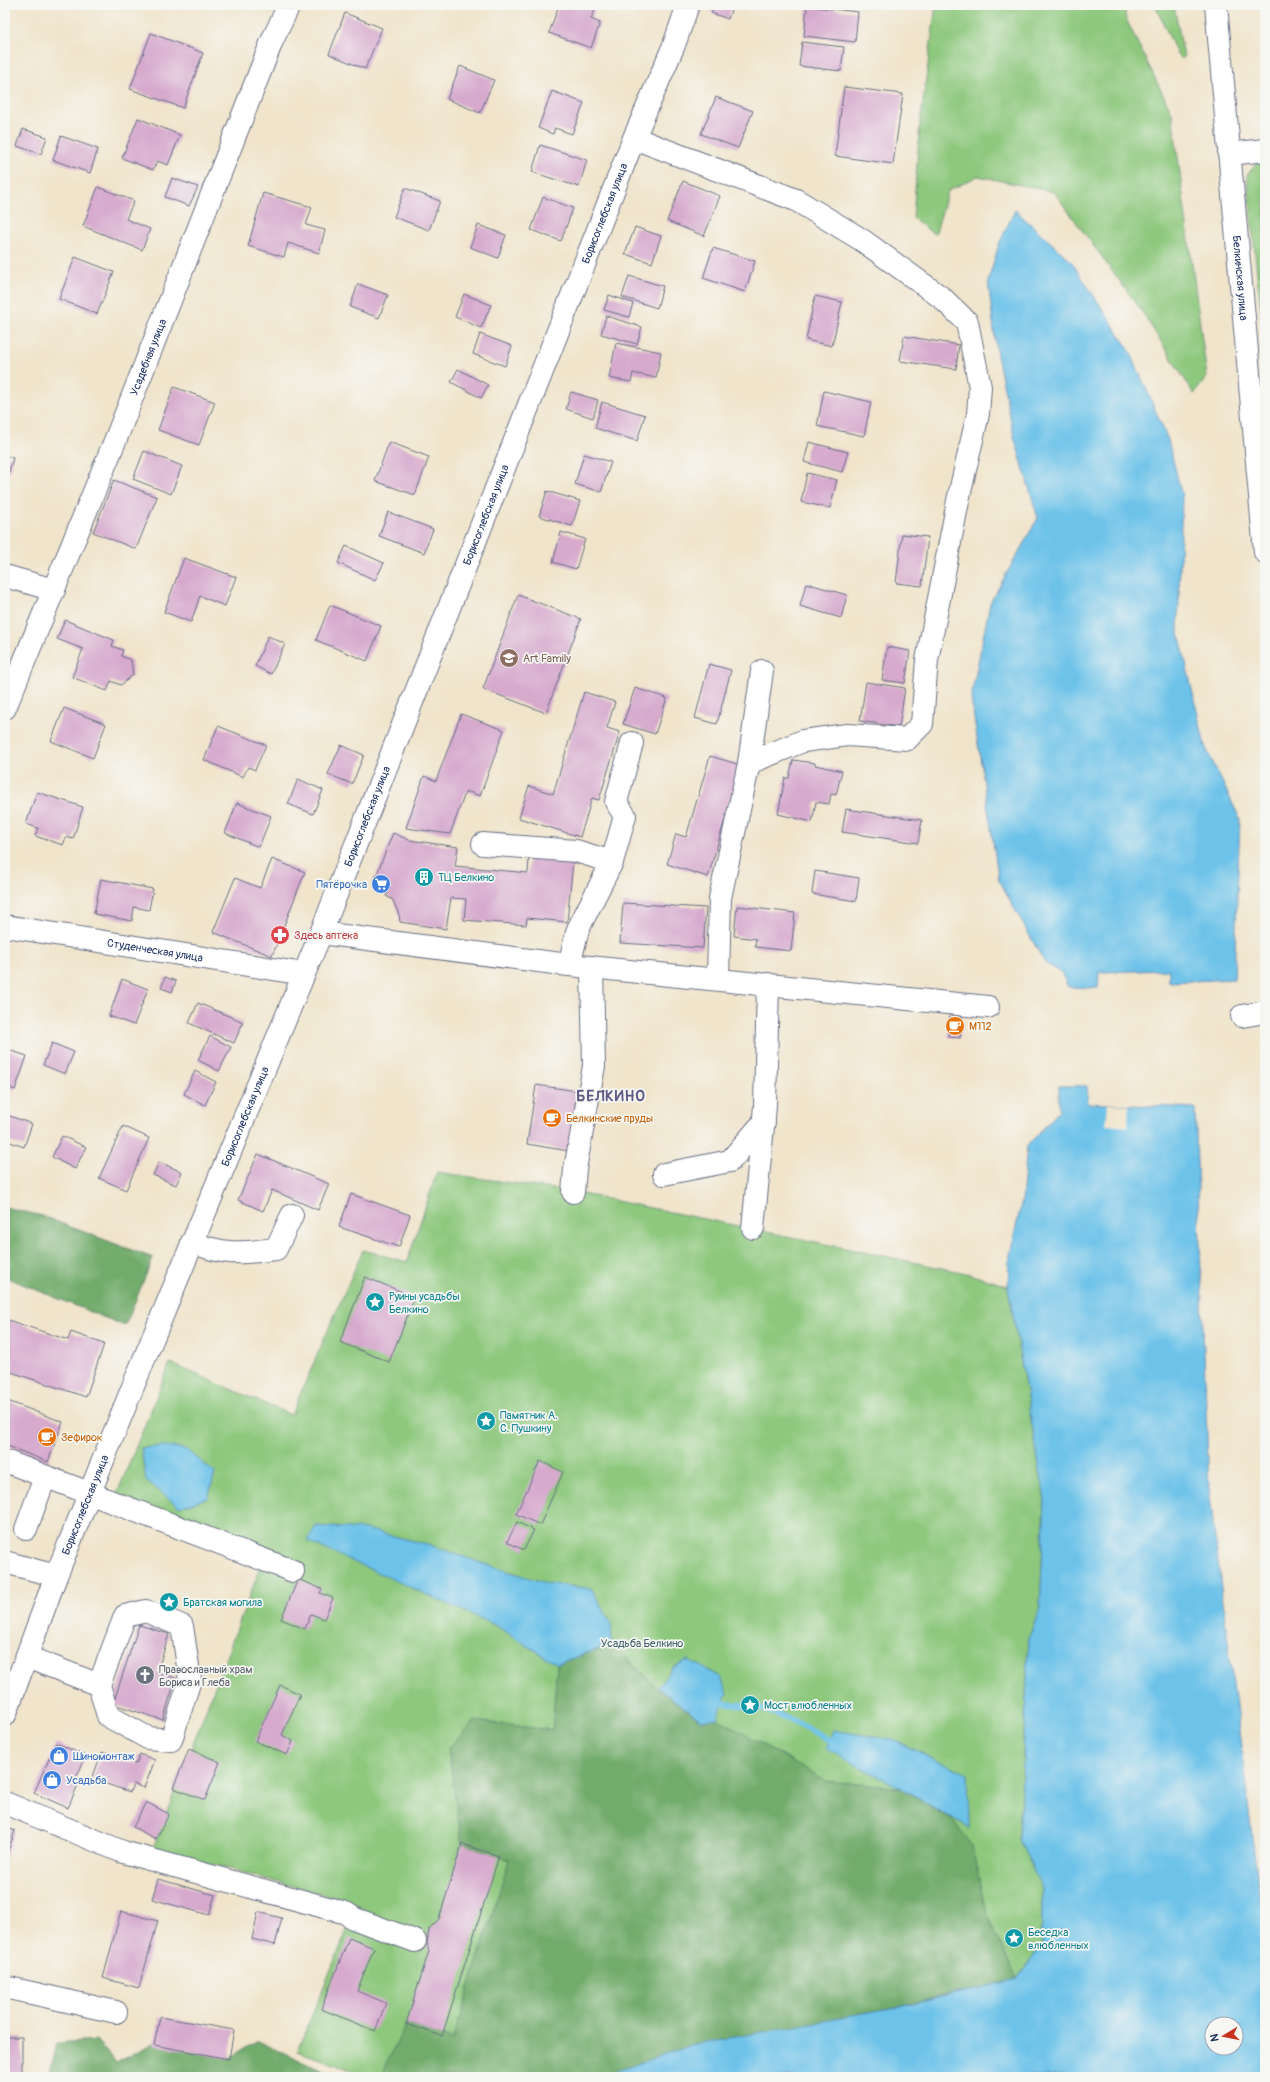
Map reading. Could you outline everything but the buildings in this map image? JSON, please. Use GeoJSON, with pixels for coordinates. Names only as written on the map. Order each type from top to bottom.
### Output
{"type":"FeatureCollection","features":[{"type":"Feature","properties":{"kind":"street","name":"Усадебная улица"},"geometry":{"type":"LineString","coordinates":[[5,708],[117,436],[272,41],[289,5]]}},
{"type":"Feature","properties":{"kind":"street","name":"Борисоглебская улица"},"geometry":{"type":"LineString","coordinates":[[5,1715],[56,1576],[192,1242],[321,933],[634,138],[674,44],[688,5]]}},
{"type":"Feature","properties":{"kind":"street","name":"Белкинская улица"},"geometry":{"type":"LineString","coordinates":[[1216,5],[1230,154],[1257,392],[1265,552]]}},
{"type":"Feature","properties":{"kind":"street"},"geometry":{"type":"LineString","coordinates":[[634,138],[796,200],[862,240],[942,298],[968,322],[980,387],[978,414],[959,496],[927,660],[922,724],[907,739],[847,735],[803,741],[749,763]]}},
{"type":"Feature","properties":{"kind":"street"},"geometry":{"type":"LineString","coordinates":[[1230,154],[1265,150]]}},
{"type":"Feature","properties":{"kind":"street"},"geometry":{"type":"LineString","coordinates":[[5,576],[54,590]]}},
{"type":"Feature","properties":{"kind":"street"},"geometry":{"type":"LineString","coordinates":[[718,979],[720,898],[749,763],[762,671]]}},
{"type":"Feature","properties":{"kind":"street"},"geometry":{"type":"LineString","coordinates":[[569,965],[578,929],[612,862],[625,816],[616,802],[632,743]]}},
{"type":"Feature","properties":{"kind":"street"},"geometry":{"type":"LineString","coordinates":[[482,844],[576,851],[612,862]]}},
{"type":"Feature","properties":{"kind":"street","name":"Студенческая улица"},"geometry":{"type":"LineString","coordinates":[[5,926],[304,974]]}},
{"type":"Feature","properties":{"kind":"street"},"geometry":{"type":"LineString","coordinates":[[321,933],[569,965],[988,1007]]}},
{"type":"Feature","properties":{"kind":"street"},"geometry":{"type":"LineString","coordinates":[[573,1192],[575,1169],[594,1066],[592,967]]}},
{"type":"Feature","properties":{"kind":"street"},"geometry":{"type":"LineString","coordinates":[[753,1228],[764,1122],[768,984]]}},
{"type":"Feature","properties":{"kind":"street"},"geometry":{"type":"LineString","coordinates":[[1242,1016],[1265,1012]]}},
{"type":"Feature","properties":{"kind":"street"},"geometry":{"type":"LineString","coordinates":[[664,1174],[730,1161],[764,1122]]}},
{"type":"Feature","properties":{"kind":"street"},"geometry":{"type":"LineString","coordinates":[[192,1242],[209,1249],[236,1254],[276,1249],[292,1215]]}},
{"type":"Feature","properties":{"kind":"street"},"geometry":{"type":"LineString","coordinates":[[5,1461],[293,1571]]}},
{"type":"Feature","properties":{"kind":"street"},"geometry":{"type":"LineString","coordinates":[[26,1529],[45,1477]]}},
{"type":"Feature","properties":{"kind":"street"},"geometry":{"type":"LineString","coordinates":[[5,1562],[56,1576]]}},
{"type":"Feature","properties":{"kind":"street"},"geometry":{"type":"LineString","coordinates":[[146,1611],[182,1626],[190,1680],[171,1740],[148,1738],[108,1716],[99,1685],[126,1616],[146,1611]]}},
{"type":"Feature","properties":{"kind":"street"},"geometry":{"type":"LineString","coordinates":[[27,1657],[99,1685]]}},
{"type":"Feature","properties":{"kind":"street"},"geometry":{"type":"LineString","coordinates":[[5,1803],[123,1852],[346,1913],[353,1918],[415,1941]]}},
{"type":"Feature","properties":{"kind":"street"},"geometry":{"type":"LineString","coordinates":[[5,1987],[116,2012]]}},
{"type":"Feature","properties":{"kind":"green space"},"geometry":{"type":"Polygon","coordinates":[[[936,5],[1124,5],[1126,19],[1172,113],[1207,377],[1194,394],[1141,310],[1054,192],[978,176],[948,191],[935,235],[913,218],[920,123],[936,5]]]}},
{"type":"Feature","properties":{"kind":"green space"},"geometry":{"type":"Polygon","coordinates":[[[1155,5],[1174,5],[1184,57],[1182,59],[1177,54],[1155,5]]]}},
{"type":"Feature","properties":{"kind":"green space"},"geometry":{"type":"Polygon","coordinates":[[[1265,159],[1265,353],[1247,175],[1260,160],[1265,159]]]}},
{"type":"Feature","properties":{"kind":"green space","name":"Усадьба Белкино"},"geometry":{"type":"Polygon","coordinates":[[[437,1172],[573,1192],[966,1273],[1008,1286],[1045,1500],[1040,1608],[1029,1638],[1019,1839],[1042,1889],[1042,1945],[1017,1979],[601,2077],[371,2077],[297,2051],[358,1904],[153,1848],[267,1550],[116,1496],[170,1363],[291,1415],[363,1250],[407,1262],[437,1172]]]}},
{"type":"Feature","properties":{"kind":"green space"},"geometry":{"type":"Polygon","coordinates":[[[5,1207],[42,1216],[153,1258],[125,1326],[5,1277],[5,1207]]]}},
{"type":"Feature","properties":{"kind":"green space"},"geometry":{"type":"Polygon","coordinates":[[[612,1644],[658,1688],[702,1721],[717,1718],[826,1781],[901,1788],[951,1819],[972,1846],[986,1912],[1017,1979],[601,2077],[380,2077],[406,2024],[453,2039],[509,1860],[462,1844],[448,1748],[475,1721],[552,1730],[557,1664],[612,1644]]]}},
{"type":"Feature","properties":{"kind":"green space"},"geometry":{"type":"Polygon","coordinates":[[[96,2040],[116,2063],[154,2043],[229,2059],[258,2041],[337,2077],[49,2077],[57,2043],[96,2040]]]}},
{"type":"Feature","properties":{"kind":"water"},"geometry":{"type":"Polygon","coordinates":[[[1015,210],[1071,261],[1130,351],[1168,440],[1182,496],[1178,629],[1205,746],[1240,819],[1234,979],[1169,982],[1169,970],[1099,972],[1098,988],[1068,987],[1061,972],[1045,963],[999,881],[971,698],[990,603],[1038,518],[1014,436],[997,355],[988,281],[999,244],[1015,210]]]}},
{"type":"Feature","properties":{"kind":"water"},"geometry":{"type":"Polygon","coordinates":[[[1059,1086],[1087,1086],[1088,1103],[1195,1108],[1209,1489],[1260,1900],[1265,1904],[1265,2077],[601,2077],[689,2045],[891,2009],[1017,1979],[1042,1945],[1042,1889],[1019,1839],[1029,1638],[1040,1608],[1045,1500],[1008,1286],[1009,1259],[1022,1200],[1027,1146],[1059,1111],[1059,1086]]]}},
{"type":"Feature","properties":{"kind":"water"},"geometry":{"type":"Polygon","coordinates":[[[165,1446],[187,1450],[215,1473],[208,1498],[179,1507],[146,1480],[141,1448],[165,1446]]]}},
{"type":"Feature","properties":{"kind":"water"},"geometry":{"type":"Polygon","coordinates":[[[316,1526],[365,1529],[430,1545],[484,1564],[546,1583],[592,1589],[611,1623],[612,1644],[557,1664],[495,1625],[307,1541],[316,1526]]]}},
{"type":"Feature","properties":{"kind":"water"},"geometry":{"type":"Polygon","coordinates":[[[688,1660],[721,1677],[727,1694],[717,1718],[702,1721],[658,1688],[672,1668],[688,1660]]]}},
{"type":"Feature","properties":{"kind":"water"},"geometry":{"type":"Polygon","coordinates":[[[833,1730],[893,1740],[968,1774],[969,1829],[901,1788],[826,1749],[833,1730]]]}},
{"type":"Feature","properties":{"kind":"pier"},"geometry":{"type":"Polygon","coordinates":[[[1108,1104],[1129,1105],[1128,1127],[1106,1125],[1108,1104]]]}},
{"type":"Feature","properties":{"kind":"waterway"},"geometry":{"type":"LineString","coordinates":[[723,1704],[765,1710],[791,1720],[830,1740]]}},
{"type":"Feature","properties":{"kind":"place","name":"Art Family"},"geometry":{"type":"Point","coordinates":[509,658]}},
{"type":"Feature","properties":{"kind":"place","name":"ТЦ Белкино"},"geometry":{"type":"Point","coordinates":[424,877]}},
{"type":"Feature","properties":{"kind":"place","name":"Пятёрочка"},"geometry":{"type":"Point","coordinates":[381,884]}},
{"type":"Feature","properties":{"kind":"place","name":"Здесь аптека"},"geometry":{"type":"Point","coordinates":[280,935]}},
{"type":"Feature","properties":{"kind":"place","name":"М112"},"geometry":{"type":"Point","coordinates":[955,1026]}},
{"type":"Feature","properties":{"kind":"place","name":"Белкинские пруды"},"geometry":{"type":"Point","coordinates":[552,1118]}},
{"type":"Feature","properties":{"kind":"place","name":"Руины усадьбы Белкино"},"geometry":{"type":"Point","coordinates":[375,1302]}},
{"type":"Feature","properties":{"kind":"place","name":"Памятник А. С. Пушкину"},"geometry":{"type":"Point","coordinates":[486,1421]}},
{"type":"Feature","properties":{"kind":"place","name":"Зефирок"},"geometry":{"type":"Point","coordinates":[47,1437]}},
{"type":"Feature","properties":{"kind":"place","name":"Братская могила"},"geometry":{"type":"Point","coordinates":[169,1602]}},
{"type":"Feature","properties":{"kind":"place","name":"Православный храм Бориса и Глеба"},"geometry":{"type":"Point","coordinates":[145,1675]}},
{"type":"Feature","properties":{"kind":"place","name":"Мост влюбленных"},"geometry":{"type":"Point","coordinates":[750,1705]}},
{"type":"Feature","properties":{"kind":"place","name":"Шиномонтаж"},"geometry":{"type":"Point","coordinates":[59,1756]}},
{"type":"Feature","properties":{"kind":"place","name":"Усадьба"},"geometry":{"type":"Point","coordinates":[52,1780]}},
{"type":"Feature","properties":{"kind":"place","name":"Беседка влюбленных"},"geometry":{"type":"Point","coordinates":[1014,1938]}},
{"type":"Feature","properties":{"kind":"district","name":"БЕЛКИНО"},"geometry":{"type":"Point","coordinates":[611,1096]}}]}
